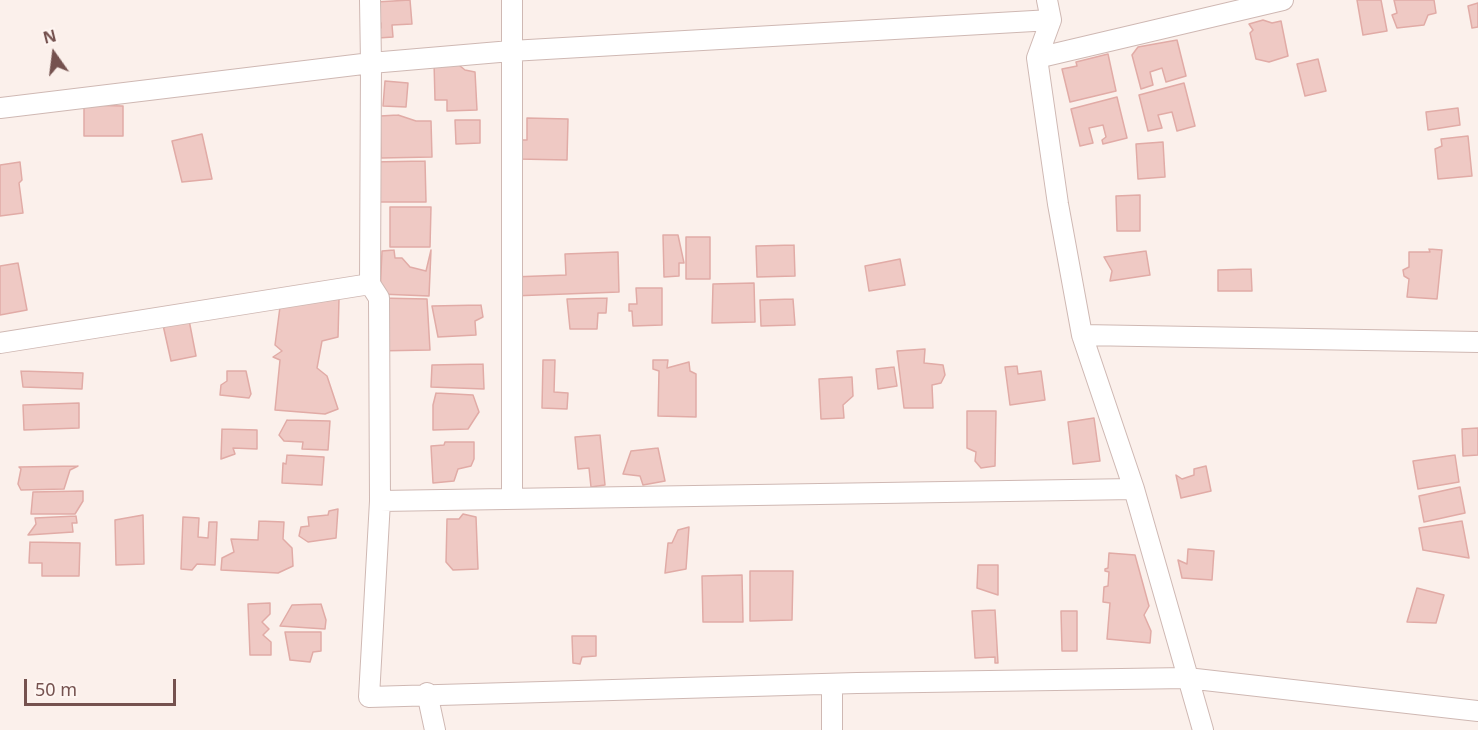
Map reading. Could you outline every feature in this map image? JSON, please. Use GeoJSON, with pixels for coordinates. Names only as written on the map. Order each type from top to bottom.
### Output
{"type":"FeatureCollection","features":[{"type":"Feature","properties":{"kind":"street"},"geometry":{"type":"LineString","coordinates":[[370,0],[370,284],[378,298],[380,501],[369,697],[427,693],[1187,678],[1478,711]]}},
{"type":"Feature","properties":{"kind":"street"},"geometry":{"type":"LineString","coordinates":[[512,0],[512,498]]}},
{"type":"Feature","properties":{"kind":"street"},"geometry":{"type":"LineString","coordinates":[[1047,0],[1051,20],[1037,58],[1058,204],[1082,335],[1134,489],[1203,730]]}},
{"type":"Feature","properties":{"kind":"street"},"geometry":{"type":"LineString","coordinates":[[1037,58],[1283,0]]}},
{"type":"Feature","properties":{"kind":"street"},"geometry":{"type":"LineString","coordinates":[[0,108],[371,63],[512,51],[1051,20]]}},
{"type":"Feature","properties":{"kind":"street"},"geometry":{"type":"LineString","coordinates":[[0,343],[370,284]]}},
{"type":"Feature","properties":{"kind":"street"},"geometry":{"type":"LineString","coordinates":[[1082,335],[1478,342]]}},
{"type":"Feature","properties":{"kind":"street"},"geometry":{"type":"LineString","coordinates":[[380,501],[1134,489]]}},
{"type":"Feature","properties":{"kind":"street"},"geometry":{"type":"LineString","coordinates":[[832,684],[832,730]]}},
{"type":"Feature","properties":{"kind":"street"},"geometry":{"type":"LineString","coordinates":[[427,693],[435,730]]}},
{"type":"Feature","properties":{"kind":"building"},"geometry":{"type":"Polygon","coordinates":[[[410,0],[412,24],[392,25],[393,37],[378,38],[377,28],[381,28],[381,23],[378,23],[376,2],[410,0]]]}},
{"type":"Feature","properties":{"kind":"building"},"geometry":{"type":"Polygon","coordinates":[[[1357,0],[1381,0],[1387,31],[1363,35],[1357,0]]]}},
{"type":"Feature","properties":{"kind":"building"},"geometry":{"type":"Polygon","coordinates":[[[1394,0],[1434,0],[1436,13],[1428,15],[1424,25],[1397,28],[1392,15],[1397,13],[1394,0]]]}},
{"type":"Feature","properties":{"kind":"building"},"geometry":{"type":"Polygon","coordinates":[[[1478,3],[1478,27],[1472,28],[1468,6],[1478,3]]]}},
{"type":"Feature","properties":{"kind":"building"},"geometry":{"type":"Polygon","coordinates":[[[1263,20],[1272,23],[1281,21],[1288,56],[1269,62],[1256,59],[1250,33],[1253,30],[1249,24],[1263,20]]]}},
{"type":"Feature","properties":{"kind":"building"},"geometry":{"type":"Polygon","coordinates":[[[1177,40],[1186,76],[1166,82],[1162,68],[1150,72],[1153,85],[1141,89],[1132,55],[1138,47],[1177,40]]]}},
{"type":"Feature","properties":{"kind":"building"},"geometry":{"type":"Polygon","coordinates":[[[1108,54],[1116,91],[1070,102],[1062,69],[1077,66],[1076,62],[1108,54]]]}},
{"type":"Feature","properties":{"kind":"building"},"geometry":{"type":"Polygon","coordinates":[[[1318,59],[1326,91],[1305,96],[1297,64],[1318,59]]]}},
{"type":"Feature","properties":{"kind":"building"},"geometry":{"type":"Polygon","coordinates":[[[454,61],[465,70],[475,72],[477,110],[447,111],[447,100],[435,100],[434,62],[454,61]]]}},
{"type":"Feature","properties":{"kind":"building"},"geometry":{"type":"Polygon","coordinates":[[[385,81],[408,83],[406,107],[383,106],[385,81]]]}},
{"type":"Feature","properties":{"kind":"building"},"geometry":{"type":"Polygon","coordinates":[[[1184,83],[1195,126],[1177,131],[1172,112],[1158,115],[1162,128],[1148,131],[1139,95],[1184,83]]]}},
{"type":"Feature","properties":{"kind":"building"},"geometry":{"type":"Polygon","coordinates":[[[1117,97],[1127,138],[1103,144],[1102,140],[1106,137],[1103,125],[1089,128],[1093,143],[1080,146],[1071,109],[1117,97]]]}},
{"type":"Feature","properties":{"kind":"building"},"geometry":{"type":"Polygon","coordinates":[[[84,105],[123,106],[123,136],[84,136],[84,105]]]}},
{"type":"Feature","properties":{"kind":"building"},"geometry":{"type":"Polygon","coordinates":[[[1458,108],[1460,125],[1428,130],[1426,112],[1458,108]]]}},
{"type":"Feature","properties":{"kind":"building"},"geometry":{"type":"Polygon","coordinates":[[[398,115],[416,121],[431,121],[432,157],[381,158],[380,116],[398,115]]]}},
{"type":"Feature","properties":{"kind":"building"},"geometry":{"type":"Polygon","coordinates":[[[527,118],[568,119],[567,160],[518,159],[519,140],[527,140],[527,118]]]}},
{"type":"Feature","properties":{"kind":"building"},"geometry":{"type":"Polygon","coordinates":[[[455,120],[480,120],[480,143],[456,144],[455,120]]]}},
{"type":"Feature","properties":{"kind":"building"},"geometry":{"type":"Polygon","coordinates":[[[202,134],[212,179],[182,182],[172,141],[202,134]]]}},
{"type":"Feature","properties":{"kind":"building"},"geometry":{"type":"Polygon","coordinates":[[[1468,136],[1472,176],[1438,179],[1435,149],[1442,146],[1441,139],[1468,136]]]}},
{"type":"Feature","properties":{"kind":"building"},"geometry":{"type":"Polygon","coordinates":[[[1163,142],[1165,177],[1138,179],[1136,144],[1163,142]]]}},
{"type":"Feature","properties":{"kind":"building"},"geometry":{"type":"Polygon","coordinates":[[[425,161],[426,202],[373,202],[372,162],[425,161]]]}},
{"type":"Feature","properties":{"kind":"building"},"geometry":{"type":"Polygon","coordinates":[[[20,162],[22,180],[19,183],[23,213],[0,216],[0,165],[20,162]]]}},
{"type":"Feature","properties":{"kind":"building"},"geometry":{"type":"Polygon","coordinates":[[[1140,195],[1140,231],[1117,231],[1116,196],[1140,195]]]}},
{"type":"Feature","properties":{"kind":"building"},"geometry":{"type":"Polygon","coordinates":[[[390,207],[431,207],[430,247],[390,247],[390,207]]]}},
{"type":"Feature","properties":{"kind":"building"},"geometry":{"type":"Polygon","coordinates":[[[663,235],[678,235],[684,263],[679,263],[679,276],[664,277],[663,235]]]}},
{"type":"Feature","properties":{"kind":"building"},"geometry":{"type":"Polygon","coordinates":[[[686,237],[710,237],[710,279],[686,279],[686,237]]]}},
{"type":"Feature","properties":{"kind":"building"},"geometry":{"type":"Polygon","coordinates":[[[794,245],[795,276],[757,277],[756,246],[794,245]]]}},
{"type":"Feature","properties":{"kind":"building"},"geometry":{"type":"Polygon","coordinates":[[[1429,249],[1442,250],[1437,299],[1407,297],[1409,279],[1404,276],[1403,270],[1409,267],[1409,252],[1430,252],[1429,249]]]}},
{"type":"Feature","properties":{"kind":"building"},"geometry":{"type":"Polygon","coordinates":[[[394,250],[395,258],[402,258],[410,267],[426,271],[431,250],[429,296],[380,294],[382,251],[394,250]]]}},
{"type":"Feature","properties":{"kind":"building"},"geometry":{"type":"Polygon","coordinates":[[[1146,251],[1150,275],[1110,281],[1112,271],[1104,257],[1146,251]]]}},
{"type":"Feature","properties":{"kind":"building"},"geometry":{"type":"Polygon","coordinates":[[[618,252],[619,292],[512,296],[512,277],[566,275],[565,254],[618,252]]]}},
{"type":"Feature","properties":{"kind":"building"},"geometry":{"type":"Polygon","coordinates":[[[900,259],[905,285],[869,291],[865,266],[900,259]]]}},
{"type":"Feature","properties":{"kind":"building"},"geometry":{"type":"Polygon","coordinates":[[[18,263],[27,310],[0,315],[0,266],[18,263]]]}},
{"type":"Feature","properties":{"kind":"building"},"geometry":{"type":"Polygon","coordinates":[[[1251,269],[1252,291],[1218,291],[1218,270],[1251,269]]]}},
{"type":"Feature","properties":{"kind":"building"},"geometry":{"type":"Polygon","coordinates":[[[754,283],[755,322],[712,323],[713,284],[754,283]]]}},
{"type":"Feature","properties":{"kind":"building"},"geometry":{"type":"Polygon","coordinates":[[[636,288],[662,288],[662,325],[633,326],[629,304],[637,304],[636,288]]]}},
{"type":"Feature","properties":{"kind":"building"},"geometry":{"type":"Polygon","coordinates":[[[379,298],[427,299],[430,350],[374,351],[379,298]]]}},
{"type":"Feature","properties":{"kind":"building"},"geometry":{"type":"Polygon","coordinates":[[[607,298],[606,313],[598,313],[597,329],[570,329],[567,299],[607,298]]]}},
{"type":"Feature","properties":{"kind":"building"},"geometry":{"type":"Polygon","coordinates":[[[339,299],[338,337],[322,341],[317,368],[327,376],[338,409],[325,414],[275,410],[280,360],[273,357],[282,351],[275,345],[280,307],[339,299]]]}},
{"type":"Feature","properties":{"kind":"building"},"geometry":{"type":"Polygon","coordinates":[[[793,299],[795,325],[761,326],[760,300],[793,299]]]}},
{"type":"Feature","properties":{"kind":"building"},"geometry":{"type":"Polygon","coordinates":[[[481,305],[483,317],[475,321],[476,335],[438,337],[432,306],[481,305]]]}},
{"type":"Feature","properties":{"kind":"building"},"geometry":{"type":"Polygon","coordinates":[[[189,320],[196,356],[171,361],[163,325],[189,320]]]}},
{"type":"Feature","properties":{"kind":"building"},"geometry":{"type":"Polygon","coordinates":[[[925,349],[924,363],[943,365],[945,375],[941,383],[932,385],[933,408],[904,408],[897,351],[925,349]]]}},
{"type":"Feature","properties":{"kind":"building"},"geometry":{"type":"Polygon","coordinates":[[[543,360],[555,360],[554,392],[568,393],[567,409],[542,408],[543,360]]]}},
{"type":"Feature","properties":{"kind":"building"},"geometry":{"type":"Polygon","coordinates":[[[653,360],[668,360],[667,368],[689,362],[690,371],[696,374],[696,417],[658,416],[659,371],[653,369],[653,360]]]}},
{"type":"Feature","properties":{"kind":"building"},"geometry":{"type":"Polygon","coordinates":[[[483,364],[484,389],[431,387],[432,365],[483,364]]]}},
{"type":"Feature","properties":{"kind":"building"},"geometry":{"type":"Polygon","coordinates":[[[1017,366],[1018,374],[1041,371],[1045,400],[1010,405],[1005,367],[1017,366]]]}},
{"type":"Feature","properties":{"kind":"building"},"geometry":{"type":"Polygon","coordinates":[[[894,367],[897,386],[878,389],[876,369],[894,367]]]}},
{"type":"Feature","properties":{"kind":"building"},"geometry":{"type":"Polygon","coordinates":[[[21,371],[83,373],[82,389],[23,387],[21,371]]]}},
{"type":"Feature","properties":{"kind":"building"},"geometry":{"type":"Polygon","coordinates":[[[227,371],[246,371],[251,394],[249,398],[220,395],[221,385],[227,381],[227,371]]]}},
{"type":"Feature","properties":{"kind":"building"},"geometry":{"type":"Polygon","coordinates":[[[852,377],[853,396],[843,405],[844,418],[821,419],[819,379],[852,377]]]}},
{"type":"Feature","properties":{"kind":"building"},"geometry":{"type":"Polygon","coordinates":[[[436,393],[473,395],[479,412],[468,429],[433,430],[433,405],[436,393]]]}},
{"type":"Feature","properties":{"kind":"building"},"geometry":{"type":"Polygon","coordinates":[[[79,403],[79,428],[24,430],[23,405],[79,403]]]}},
{"type":"Feature","properties":{"kind":"building"},"geometry":{"type":"Polygon","coordinates":[[[967,411],[996,411],[995,466],[981,468],[975,461],[976,452],[967,448],[967,411]]]}},
{"type":"Feature","properties":{"kind":"building"},"geometry":{"type":"Polygon","coordinates":[[[1094,418],[1100,461],[1073,464],[1068,422],[1094,418]]]}},
{"type":"Feature","properties":{"kind":"building"},"geometry":{"type":"Polygon","coordinates":[[[287,420],[330,421],[328,450],[302,449],[303,442],[284,441],[279,435],[287,420]]]}},
{"type":"Feature","properties":{"kind":"building"},"geometry":{"type":"Polygon","coordinates":[[[1478,428],[1478,455],[1463,456],[1462,429],[1478,428]]]}},
{"type":"Feature","properties":{"kind":"building"},"geometry":{"type":"Polygon","coordinates":[[[222,429],[257,430],[257,449],[233,448],[235,454],[221,459],[222,429]]]}},
{"type":"Feature","properties":{"kind":"building"},"geometry":{"type":"Polygon","coordinates":[[[600,435],[605,485],[591,487],[589,468],[578,469],[575,437],[600,435]]]}},
{"type":"Feature","properties":{"kind":"building"},"geometry":{"type":"Polygon","coordinates":[[[445,442],[474,442],[474,459],[471,466],[458,469],[454,481],[433,483],[431,446],[444,445],[445,442]]]}},
{"type":"Feature","properties":{"kind":"building"},"geometry":{"type":"Polygon","coordinates":[[[658,448],[665,481],[643,485],[640,476],[623,474],[631,451],[658,448]]]}},
{"type":"Feature","properties":{"kind":"building"},"geometry":{"type":"Polygon","coordinates":[[[287,455],[324,457],[322,485],[282,483],[283,463],[286,464],[287,455]]]}},
{"type":"Feature","properties":{"kind":"building"},"geometry":{"type":"Polygon","coordinates":[[[1455,455],[1459,482],[1418,489],[1413,461],[1455,455]]]}},
{"type":"Feature","properties":{"kind":"building"},"geometry":{"type":"Polygon","coordinates":[[[78,466],[70,470],[64,489],[21,490],[18,484],[21,469],[19,467],[78,466]]]}},
{"type":"Feature","properties":{"kind":"building"},"geometry":{"type":"Polygon","coordinates":[[[1206,466],[1211,491],[1181,498],[1176,475],[1182,479],[1194,475],[1194,469],[1206,466]]]}},
{"type":"Feature","properties":{"kind":"building"},"geometry":{"type":"Polygon","coordinates":[[[1460,487],[1465,513],[1424,522],[1419,496],[1460,487]]]}},
{"type":"Feature","properties":{"kind":"building"},"geometry":{"type":"Polygon","coordinates":[[[83,491],[83,501],[75,514],[31,514],[33,492],[83,491]]]}},
{"type":"Feature","properties":{"kind":"building"},"geometry":{"type":"Polygon","coordinates":[[[338,509],[336,538],[308,542],[299,536],[301,527],[309,526],[308,517],[328,515],[329,511],[338,509]]]}},
{"type":"Feature","properties":{"kind":"building"},"geometry":{"type":"Polygon","coordinates":[[[463,514],[476,517],[478,569],[453,570],[446,562],[447,519],[459,519],[463,514]]]}},
{"type":"Feature","properties":{"kind":"building"},"geometry":{"type":"Polygon","coordinates":[[[143,515],[144,564],[116,565],[115,520],[143,515]]]}},
{"type":"Feature","properties":{"kind":"building"},"geometry":{"type":"Polygon","coordinates":[[[76,516],[77,523],[72,523],[73,532],[28,535],[36,524],[35,518],[76,516]]]}},
{"type":"Feature","properties":{"kind":"building"},"geometry":{"type":"Polygon","coordinates":[[[183,517],[199,518],[198,537],[208,538],[209,522],[217,522],[215,565],[197,564],[192,570],[181,569],[183,517]]]}},
{"type":"Feature","properties":{"kind":"building"},"geometry":{"type":"Polygon","coordinates":[[[259,521],[284,522],[283,539],[292,548],[293,566],[278,573],[221,570],[222,558],[234,552],[231,539],[258,540],[259,521]]]}},
{"type":"Feature","properties":{"kind":"building"},"geometry":{"type":"Polygon","coordinates":[[[1462,521],[1469,558],[1423,550],[1419,528],[1462,521]]]}},
{"type":"Feature","properties":{"kind":"building"},"geometry":{"type":"Polygon","coordinates":[[[689,527],[686,569],[665,573],[668,543],[672,543],[678,530],[689,527]]]}},
{"type":"Feature","properties":{"kind":"building"},"geometry":{"type":"Polygon","coordinates":[[[30,542],[80,543],[79,576],[42,576],[42,563],[29,563],[30,542]]]}},
{"type":"Feature","properties":{"kind":"building"},"geometry":{"type":"Polygon","coordinates":[[[1188,549],[1214,551],[1212,580],[1182,578],[1178,560],[1187,564],[1188,549]]]}},
{"type":"Feature","properties":{"kind":"building"},"geometry":{"type":"Polygon","coordinates":[[[1109,553],[1135,555],[1149,606],[1144,615],[1151,631],[1150,643],[1107,639],[1110,603],[1103,602],[1104,587],[1108,586],[1109,572],[1105,569],[1108,568],[1109,553]]]}},
{"type":"Feature","properties":{"kind":"building"},"geometry":{"type":"Polygon","coordinates":[[[978,565],[998,565],[998,595],[977,588],[978,565]]]}},
{"type":"Feature","properties":{"kind":"building"},"geometry":{"type":"Polygon","coordinates":[[[750,571],[793,571],[792,620],[750,621],[750,571]]]}},
{"type":"Feature","properties":{"kind":"building"},"geometry":{"type":"Polygon","coordinates":[[[742,575],[743,622],[703,622],[702,576],[742,575]]]}},
{"type":"Feature","properties":{"kind":"building"},"geometry":{"type":"Polygon","coordinates":[[[1417,588],[1444,595],[1436,623],[1407,622],[1417,588]]]}},
{"type":"Feature","properties":{"kind":"building"},"geometry":{"type":"Polygon","coordinates":[[[270,603],[270,614],[262,622],[269,629],[263,635],[271,642],[271,655],[250,655],[248,604],[270,603]]]}},
{"type":"Feature","properties":{"kind":"building"},"geometry":{"type":"Polygon","coordinates":[[[321,604],[326,620],[325,629],[280,626],[292,605],[321,604]]]}},
{"type":"Feature","properties":{"kind":"building"},"geometry":{"type":"Polygon","coordinates":[[[995,610],[998,663],[995,663],[995,657],[975,658],[972,611],[995,610]]]}},
{"type":"Feature","properties":{"kind":"building"},"geometry":{"type":"Polygon","coordinates":[[[1061,611],[1077,611],[1077,651],[1062,651],[1061,611]]]}},
{"type":"Feature","properties":{"kind":"building"},"geometry":{"type":"Polygon","coordinates":[[[285,632],[321,632],[321,651],[313,652],[310,662],[290,660],[285,632]]]}},
{"type":"Feature","properties":{"kind":"building"},"geometry":{"type":"Polygon","coordinates":[[[572,636],[596,636],[596,656],[582,657],[580,664],[573,663],[572,636]]]}}]}
